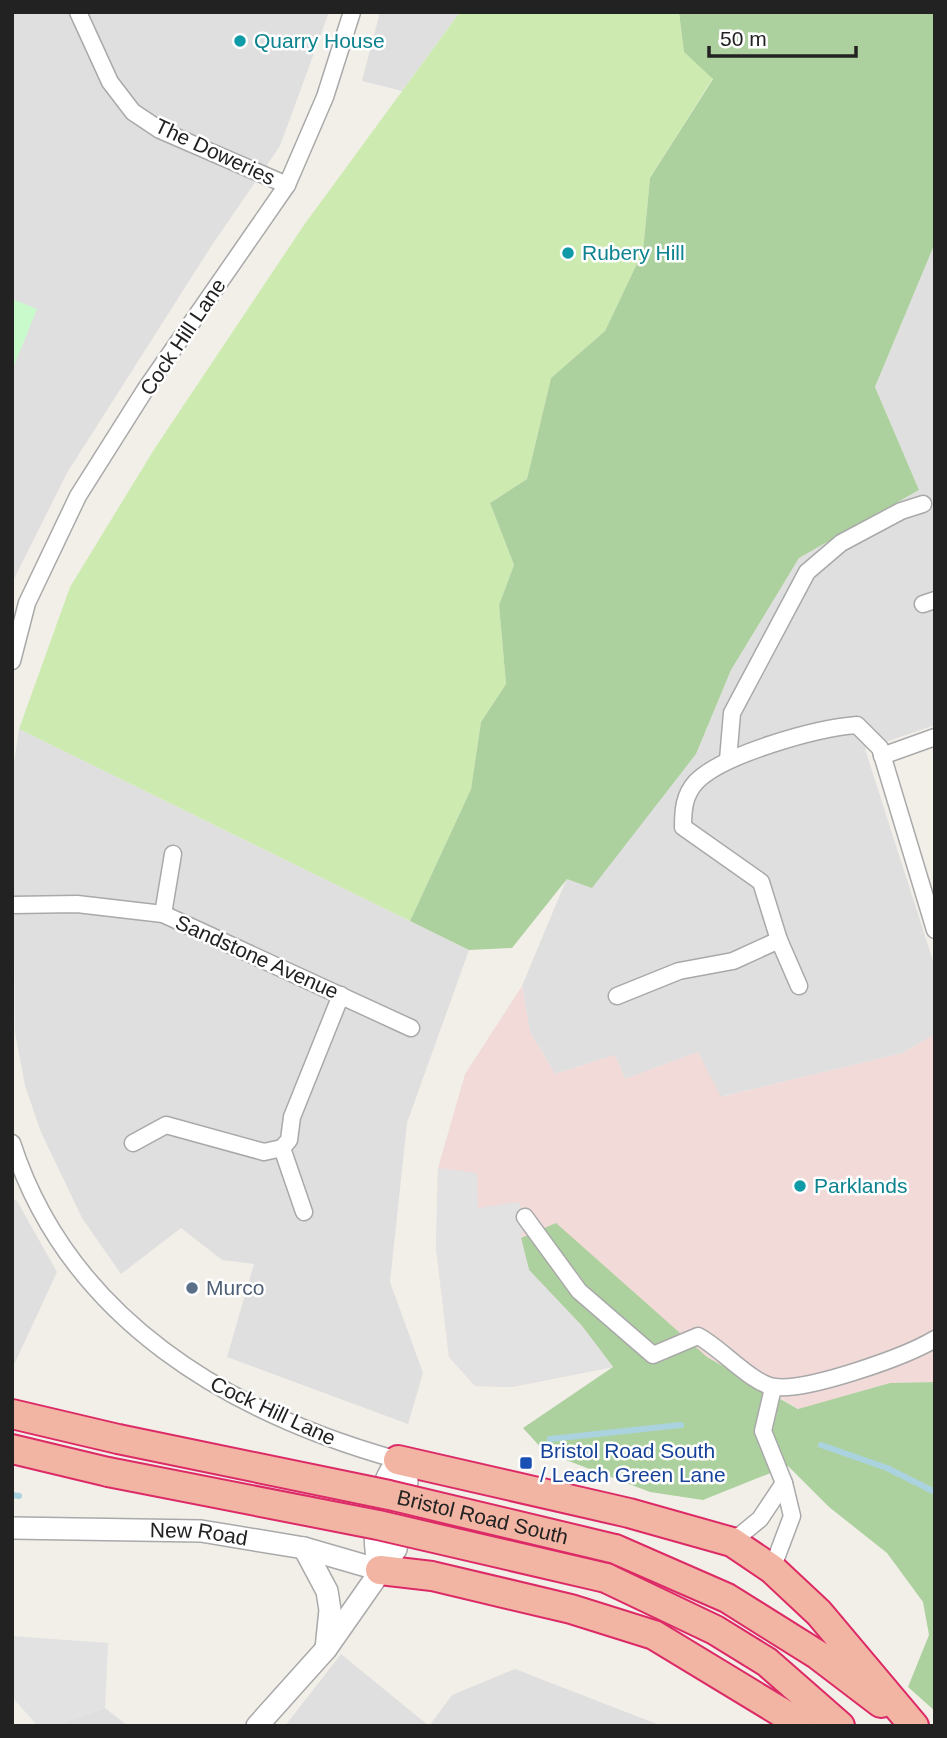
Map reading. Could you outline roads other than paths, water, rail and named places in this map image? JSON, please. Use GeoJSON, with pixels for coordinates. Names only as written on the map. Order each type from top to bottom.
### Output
{"type":"FeatureCollection","features":[{"type":"Feature","properties":{"kind":"highway","name":"Bristol Road South"},"geometry":{"type":"LineString","coordinates":[[12,1413],[118,1439],[388,1495],[615,1549],[727,1598],[818,1655],[913,1726]]}},
{"type":"Feature","properties":{"kind":"highway","name":"Bristol Road South"},"geometry":{"type":"LineString","coordinates":[[12,1449],[108,1472],[378,1525],[606,1578],[715,1630],[767,1662],[840,1726]]}},
{"type":"Feature","properties":{"kind":"highway"},"geometry":{"type":"LineString","coordinates":[[398,1460],[629,1513],[732,1542],[772,1569],[819,1613],[913,1726]]}},
{"type":"Feature","properties":{"kind":"highway"},"geometry":{"type":"LineString","coordinates":[[380,1570],[432,1576],[571,1609],[654,1635],[804,1726]]}},
{"type":"Feature","properties":{"kind":"street","name":"The Doweries"},"geometry":{"type":"LineString","coordinates":[[78,12],[110,82],[133,111],[160,130],[287,185]]}},
{"type":"Feature","properties":{"kind":"street","name":"Cock Hill Lane"},"geometry":{"type":"LineString","coordinates":[[12,661],[20,600],[78,496],[145,390],[287,185],[325,97],[352,12]]}},
{"type":"Feature","properties":{"kind":"street"},"geometry":{"type":"LineString","coordinates":[[728,760],[732,713],[807,572],[841,542],[901,511],[923,504]]}},
{"type":"Feature","properties":{"kind":"street"},"geometry":{"type":"LineString","coordinates":[[799,986],[779,940],[761,882],[683,827],[683,804],[696,782],[728,760],[834,727],[857,725],[880,748],[935,930]]}},
{"type":"Feature","properties":{"kind":"street"},"geometry":{"type":"LineString","coordinates":[[882,755],[935,737]]}},
{"type":"Feature","properties":{"kind":"street"},"geometry":{"type":"LineString","coordinates":[[163,914],[173,854]]}},
{"type":"Feature","properties":{"kind":"street","name":"Sandstone Avenue"},"geometry":{"type":"LineString","coordinates":[[12,905],[77,904],[163,914],[411,1028]]}},
{"type":"Feature","properties":{"kind":"street"},"geometry":{"type":"LineString","coordinates":[[617,996],[678,971],[733,961],[779,940]]}},
{"type":"Feature","properties":{"kind":"street"},"geometry":{"type":"LineString","coordinates":[[133,1143],[166,1125],[264,1152],[282,1148],[289,1140],[292,1117],[341,995]]}},
{"type":"Feature","properties":{"kind":"street","name":"Cock Hill Lane"},"geometry":{"type":"LineString","coordinates":[[12,1143],[17,1175],[44,1217],[110,1306],[139,1333],[212,1385],[260,1409],[323,1437],[398,1460]]}},
{"type":"Feature","properties":{"kind":"street"},"geometry":{"type":"LineString","coordinates":[[282,1148],[304,1213]]}},
{"type":"Feature","properties":{"kind":"street"},"geometry":{"type":"LineString","coordinates":[[525,1217],[579,1291],[653,1354],[698,1336],[773,1388],[823,1380],[911,1353],[935,1339]]}},
{"type":"Feature","properties":{"kind":"street"},"geometry":{"type":"LineString","coordinates":[[772,1569],[792,1516],[784,1483],[763,1430],[773,1388]]}},
{"type":"Feature","properties":{"kind":"street"},"geometry":{"type":"LineString","coordinates":[[257,1726],[326,1649],[358,1608],[380,1570],[373,1546],[387,1475],[398,1460]]}},
{"type":"Feature","properties":{"kind":"street"},"geometry":{"type":"LineString","coordinates":[[732,1542],[760,1519],[784,1483]]}},
{"type":"Feature","properties":{"kind":"street","name":"New Road"},"geometry":{"type":"LineString","coordinates":[[12,1528],[201,1531],[304,1548],[380,1570]]}},
{"type":"Feature","properties":{"kind":"street"},"geometry":{"type":"LineString","coordinates":[[304,1548],[327,1591],[330,1610],[326,1649]]}},
{"type":"Feature","properties":{"kind":"waterway"},"geometry":{"type":"LineString","coordinates":[[550,1439],[681,1425]]}},
{"type":"Feature","properties":{"kind":"waterway"},"geometry":{"type":"LineString","coordinates":[[821,1445],[887,1468],[935,1492]]}},
{"type":"Feature","properties":{"kind":"waterway"},"geometry":{"type":"LineString","coordinates":[[12,1495],[19,1496]]}},
{"type":"Feature","properties":{"kind":"place","name":"Quarry House"},"geometry":{"type":"Point","coordinates":[240,41]}},
{"type":"Feature","properties":{"kind":"place","name":"Rubery Hill"},"geometry":{"type":"Point","coordinates":[568,253]}},
{"type":"Feature","properties":{"kind":"place","name":"Parklands"},"geometry":{"type":"Point","coordinates":[800,1186]}},
{"type":"Feature","properties":{"kind":"place","name":"Murco"},"geometry":{"type":"Point","coordinates":[192,1288]}},
{"type":"Feature","properties":{"kind":"place","name":"Bristol Road South / Leach Green Lane"},"geometry":{"type":"Point","coordinates":[526,1463]}}]}
